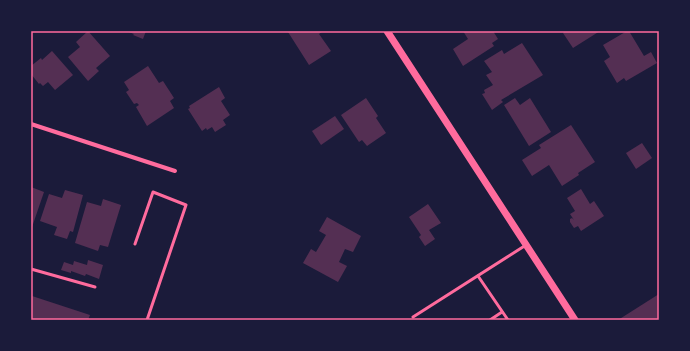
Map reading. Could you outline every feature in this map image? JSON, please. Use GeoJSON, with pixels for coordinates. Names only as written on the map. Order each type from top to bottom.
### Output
{"type":"FeatureCollection","features":[{"type":"Feature","properties":{"kind":"street"},"geometry":{"type":"LineString","coordinates":[[387,31],[575,320]]}},
{"type":"Feature","properties":{"kind":"street"},"geometry":{"type":"LineString","coordinates":[[31,124],[176,171]]}},
{"type":"Feature","properties":{"kind":"lane"},"geometry":{"type":"LineString","coordinates":[[135,244],[153,192],[186,204],[147,320]]}},
{"type":"Feature","properties":{"kind":"lane"},"geometry":{"type":"LineString","coordinates":[[414,317],[526,245]]}},
{"type":"Feature","properties":{"kind":"lane"},"geometry":{"type":"LineString","coordinates":[[31,269],[94,287]]}},
{"type":"Feature","properties":{"kind":"lane"},"geometry":{"type":"LineString","coordinates":[[478,276],[508,320]]}},
{"type":"Feature","properties":{"kind":"lane"},"geometry":{"type":"LineString","coordinates":[[490,320],[502,312]]}},
{"type":"Feature","properties":{"kind":"building"},"geometry":{"type":"Polygon","coordinates":[[[88,31],[110,56],[96,68],[99,71],[88,81],[68,57],[80,47],[76,42],[88,31]]]}},
{"type":"Feature","properties":{"kind":"building"},"geometry":{"type":"Polygon","coordinates":[[[126,31],[146,31],[143,39],[126,31]]]}},
{"type":"Feature","properties":{"kind":"building"},"geometry":{"type":"Polygon","coordinates":[[[323,31],[319,34],[331,51],[309,65],[288,32],[323,31]]]}},
{"type":"Feature","properties":{"kind":"building"},"geometry":{"type":"Polygon","coordinates":[[[463,31],[493,31],[498,39],[492,43],[494,46],[463,66],[453,49],[468,39],[463,31]]]}},
{"type":"Feature","properties":{"kind":"building"},"geometry":{"type":"Polygon","coordinates":[[[565,31],[600,31],[573,48],[563,33],[565,31]]]}},
{"type":"Feature","properties":{"kind":"building"},"geometry":{"type":"Polygon","coordinates":[[[629,31],[644,56],[651,52],[657,63],[626,81],[624,78],[617,83],[604,61],[610,57],[603,45],[629,31]]]}},
{"type":"Feature","properties":{"kind":"building"},"geometry":{"type":"Polygon","coordinates":[[[522,43],[543,75],[501,100],[503,102],[492,110],[482,94],[485,93],[484,90],[493,85],[486,75],[492,72],[484,61],[502,50],[504,54],[522,43]]]}},
{"type":"Feature","properties":{"kind":"building"},"geometry":{"type":"Polygon","coordinates":[[[52,51],[73,75],[55,90],[48,82],[43,86],[40,83],[39,84],[31,74],[31,66],[41,58],[42,60],[52,51]]]}},
{"type":"Feature","properties":{"kind":"building"},"geometry":{"type":"Polygon","coordinates":[[[148,66],[159,83],[163,81],[174,98],[170,101],[174,108],[147,126],[136,107],[139,105],[137,103],[134,104],[126,92],[129,90],[124,82],[148,66]]]}},
{"type":"Feature","properties":{"kind":"building"},"geometry":{"type":"Polygon","coordinates":[[[219,87],[225,98],[221,101],[230,115],[223,120],[226,125],[215,132],[212,127],[207,130],[206,128],[202,131],[188,109],[190,108],[189,106],[219,87]]]}},
{"type":"Feature","properties":{"kind":"building"},"geometry":{"type":"Polygon","coordinates":[[[366,98],[378,116],[376,118],[386,133],[367,146],[362,140],[359,142],[341,115],[366,98]]]}},
{"type":"Feature","properties":{"kind":"building"},"geometry":{"type":"Polygon","coordinates":[[[515,98],[520,105],[530,98],[551,132],[529,146],[504,105],[515,98]]]}},
{"type":"Feature","properties":{"kind":"building"},"geometry":{"type":"Polygon","coordinates":[[[335,116],[344,129],[321,145],[312,131],[335,116]]]}},
{"type":"Feature","properties":{"kind":"building"},"geometry":{"type":"Polygon","coordinates":[[[571,125],[595,162],[562,186],[549,165],[532,176],[522,160],[541,148],[539,145],[571,125]]]}},
{"type":"Feature","properties":{"kind":"building"},"geometry":{"type":"Polygon","coordinates":[[[642,143],[652,158],[636,169],[626,153],[642,143]]]}},
{"type":"Feature","properties":{"kind":"building"},"geometry":{"type":"Polygon","coordinates":[[[31,187],[44,192],[31,230],[31,187]]]}},
{"type":"Feature","properties":{"kind":"building"},"geometry":{"type":"Polygon","coordinates":[[[581,189],[590,204],[594,201],[604,216],[581,231],[578,226],[574,228],[570,222],[570,219],[572,218],[574,220],[570,214],[575,211],[567,198],[581,189]]]}},
{"type":"Feature","properties":{"kind":"building"},"geometry":{"type":"Polygon","coordinates":[[[65,190],[83,195],[73,232],[70,231],[67,239],[54,235],[57,227],[40,221],[49,194],[62,198],[65,190]]]}},
{"type":"Feature","properties":{"kind":"building"},"geometry":{"type":"Polygon","coordinates":[[[103,199],[121,205],[108,247],[100,245],[98,251],[75,243],[87,202],[101,206],[103,199]]]}},
{"type":"Feature","properties":{"kind":"building"},"geometry":{"type":"Polygon","coordinates":[[[428,204],[441,223],[429,230],[435,239],[425,246],[419,237],[421,235],[409,217],[428,204]]]}},
{"type":"Feature","properties":{"kind":"building"},"geometry":{"type":"Polygon","coordinates":[[[327,217],[361,236],[353,252],[345,249],[339,262],[347,266],[338,282],[303,263],[311,249],[316,252],[326,235],[319,231],[327,217]]]}},
{"type":"Feature","properties":{"kind":"building"},"geometry":{"type":"Polygon","coordinates":[[[88,260],[103,265],[99,279],[86,274],[85,276],[71,271],[71,273],[61,270],[64,262],[73,265],[74,261],[87,265],[88,260]]]}},
{"type":"Feature","properties":{"kind":"building"},"geometry":{"type":"Polygon","coordinates":[[[659,294],[659,320],[618,320],[659,294]]]}},
{"type":"Feature","properties":{"kind":"building"},"geometry":{"type":"Polygon","coordinates":[[[32,296],[90,315],[88,320],[31,320],[32,296]]]}}]}
